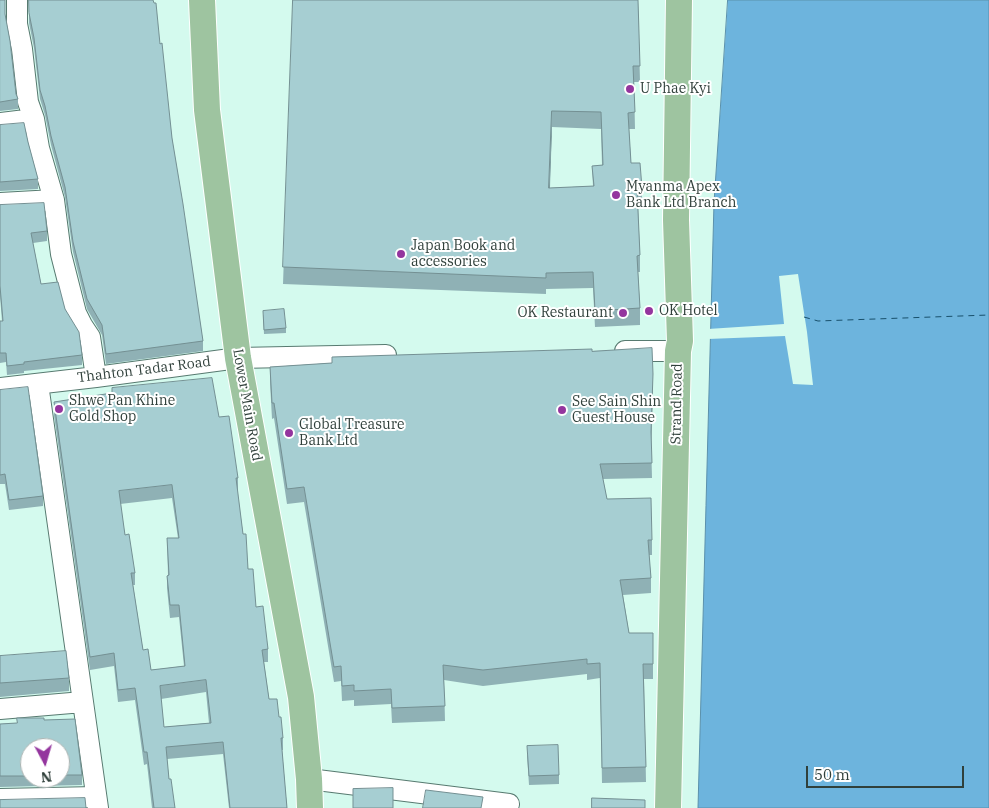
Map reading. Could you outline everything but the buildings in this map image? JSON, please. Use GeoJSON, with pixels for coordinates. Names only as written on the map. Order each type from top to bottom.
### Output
{"type":"FeatureCollection","features":[{"type":"Feature","properties":{"kind":"main road","name":"Lower Main Road"},"geometry":{"type":"LineString","coordinates":[[202,0],[207,110],[238,358],[300,697],[309,779],[310,808]]}},
{"type":"Feature","properties":{"kind":"main road","name":"Strand Road"},"geometry":{"type":"LineString","coordinates":[[668,808],[678,351],[680,341],[676,220],[679,0]]}},
{"type":"Feature","properties":{"kind":"street"},"geometry":{"type":"LineString","coordinates":[[16,0],[9,25],[22,49],[28,102],[54,200],[61,254],[76,313],[90,338],[96,377]]}},
{"type":"Feature","properties":{"kind":"street"},"geometry":{"type":"LineString","coordinates":[[0,123],[34,120]]}},
{"type":"Feature","properties":{"kind":"street"},"geometry":{"type":"LineString","coordinates":[[0,203],[54,200]]}},
{"type":"Feature","properties":{"kind":"street"},"geometry":{"type":"LineString","coordinates":[[604,352],[678,351]]}},
{"type":"Feature","properties":{"kind":"street","name":"Thahton Tadar Road"},"geometry":{"type":"LineString","coordinates":[[0,388],[238,358],[406,355]]}},
{"type":"Feature","properties":{"kind":"street"},"geometry":{"type":"LineString","coordinates":[[0,799],[97,803],[38,384]]}},
{"type":"Feature","properties":{"kind":"street"},"geometry":{"type":"LineString","coordinates":[[0,709],[84,702]]}},
{"type":"Feature","properties":{"kind":"street"},"geometry":{"type":"LineString","coordinates":[[309,779],[509,804]]}},
{"type":"Feature","properties":{"kind":"water"},"geometry":{"type":"Polygon","coordinates":[[[728,0],[989,0],[989,808],[698,808],[714,203],[728,0]]]}},
{"type":"Feature","properties":{"kind":"pier"},"geometry":{"type":"Polygon","coordinates":[[[798,274],[813,385],[793,384],[785,336],[708,339],[708,329],[784,324],[779,276],[798,274]]]}},
{"type":"Feature","properties":{"kind":"ferry route"},"geometry":{"type":"LineString","coordinates":[[804,317],[818,321],[989,315]]}},
{"type":"Feature","properties":{"kind":"place","name":"U Phae Kyi"},"geometry":{"type":"Point","coordinates":[630,89]}},
{"type":"Feature","properties":{"kind":"place","name":"Myanma Apex Bank Ltd Branch"},"geometry":{"type":"Point","coordinates":[616,195]}},
{"type":"Feature","properties":{"kind":"place","name":"Japan Book and accessories"},"geometry":{"type":"Point","coordinates":[401,254]}},
{"type":"Feature","properties":{"kind":"place","name":"OK Hotel"},"geometry":{"type":"Point","coordinates":[649,311]}},
{"type":"Feature","properties":{"kind":"place","name":"OK Restaurant"},"geometry":{"type":"Point","coordinates":[623,313]}},
{"type":"Feature","properties":{"kind":"place","name":"Shwe Pan Khine Gold Shop"},"geometry":{"type":"Point","coordinates":[59,409]}},
{"type":"Feature","properties":{"kind":"place","name":"See Sain Shin Guest House"},"geometry":{"type":"Point","coordinates":[562,410]}},
{"type":"Feature","properties":{"kind":"place","name":"Global Treasure Bank Ltd"},"geometry":{"type":"Point","coordinates":[289,433]}}]}
